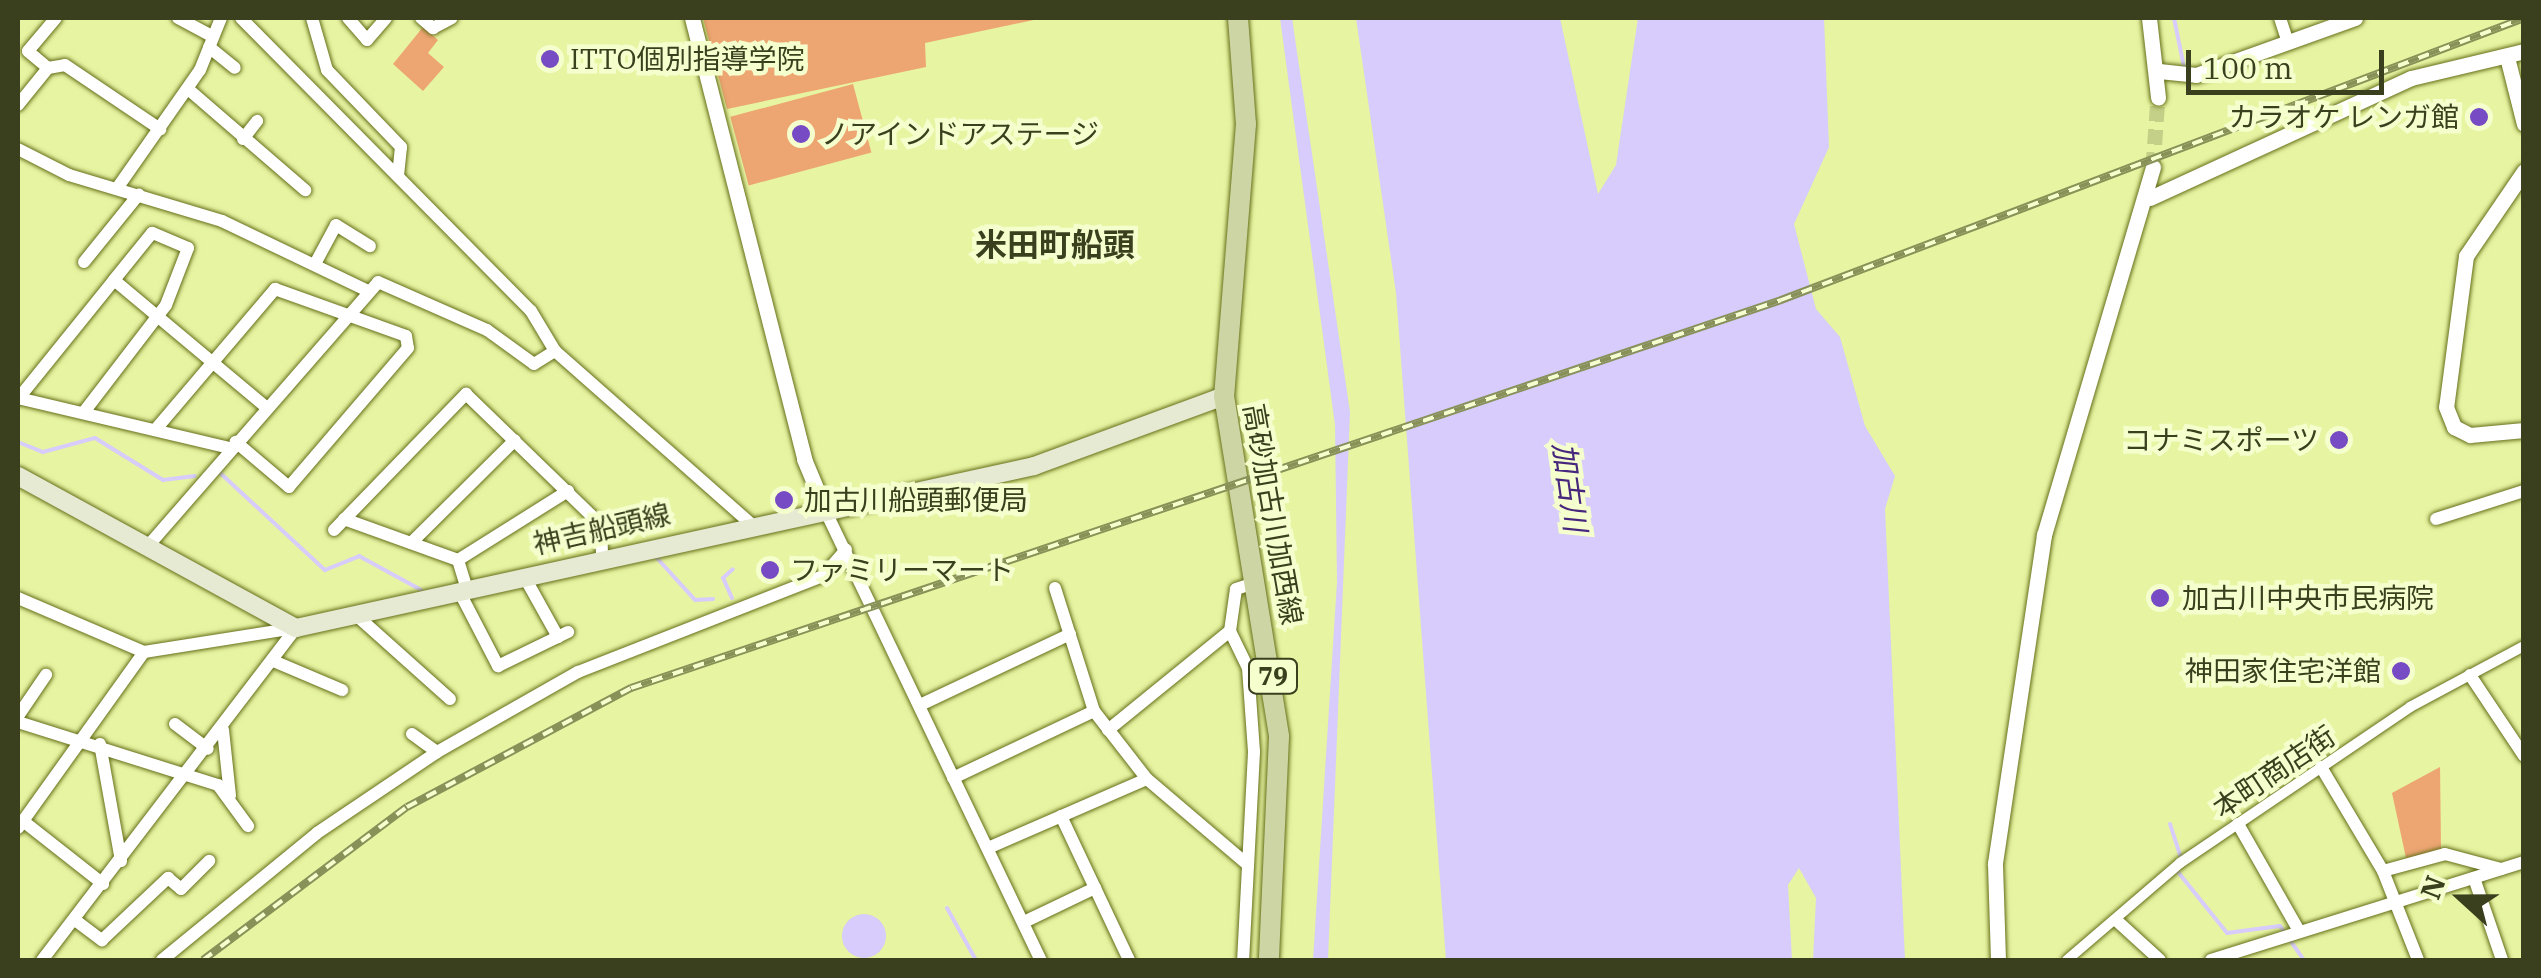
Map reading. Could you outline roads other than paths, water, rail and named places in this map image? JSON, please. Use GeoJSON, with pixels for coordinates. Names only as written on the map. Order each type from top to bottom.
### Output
{"type":"FeatureCollection","features":[{"type":"Feature","properties":{"kind":"main road","name":"高砂加古川加西線"},"geometry":{"type":"LineString","coordinates":[[1238,18],[1246,124],[1224,396],[1279,737],[1269,960]]}},
{"type":"Feature","properties":{"kind":"main road","name":"神吉船頭線"},"geometry":{"type":"LineString","coordinates":[[296,628],[750,522],[826,514],[1034,466],[1224,396]]}},
{"type":"Feature","properties":{"kind":"main road"},"geometry":{"type":"LineString","coordinates":[[18,476],[296,628]]}},
{"type":"Feature","properties":{"kind":"street"},"geometry":{"type":"LineString","coordinates":[[48,68],[28,51],[56,18]]}},
{"type":"Feature","properties":{"kind":"street"},"geometry":{"type":"LineString","coordinates":[[178,18],[211,41],[235,68]]}},
{"type":"Feature","properties":{"kind":"street"},"geometry":{"type":"LineString","coordinates":[[118,186],[188,90],[220,18]]}},
{"type":"Feature","properties":{"kind":"street"},"geometry":{"type":"LineString","coordinates":[[241,18],[531,311],[555,350],[750,522]]}},
{"type":"Feature","properties":{"kind":"street"},"geometry":{"type":"LineString","coordinates":[[312,18],[327,70],[401,147],[398,176]]}},
{"type":"Feature","properties":{"kind":"street"},"geometry":{"type":"LineString","coordinates":[[348,18],[366,40],[386,18]]}},
{"type":"Feature","properties":{"kind":"street"},"geometry":{"type":"LineString","coordinates":[[421,18],[433,28],[452,18]]}},
{"type":"Feature","properties":{"kind":"street"},"geometry":{"type":"LineString","coordinates":[[692,18],[804,460],[826,514],[1041,960]]}},
{"type":"Feature","properties":{"kind":"street"},"geometry":{"type":"LineString","coordinates":[[2149,18],[2159,71],[2158,97]]}},
{"type":"Feature","properties":{"kind":"street"},"geometry":{"type":"LineString","coordinates":[[2280,18],[2288,42]]}},
{"type":"Feature","properties":{"kind":"street"},"geometry":{"type":"LineString","coordinates":[[2159,71],[2196,75],[2355,18]]}},
{"type":"Feature","properties":{"kind":"street"},"geometry":{"type":"LineString","coordinates":[[2150,198],[2411,78],[2524,51]]}},
{"type":"Feature","properties":{"kind":"street"},"geometry":{"type":"LineString","coordinates":[[2507,57],[2524,124]]}},
{"type":"Feature","properties":{"kind":"street"},"geometry":{"type":"LineString","coordinates":[[18,105],[48,68],[65,65],[160,129]]}},
{"type":"Feature","properties":{"kind":"street"},"geometry":{"type":"LineString","coordinates":[[188,90],[296,189]]}},
{"type":"Feature","properties":{"kind":"street"},"geometry":{"type":"LineString","coordinates":[[243,140],[257,121]]}},
{"type":"Feature","properties":{"kind":"street"},"geometry":{"type":"LineString","coordinates":[[18,148],[315,264],[366,290]]}},
{"type":"Feature","properties":{"kind":"street"},"geometry":{"type":"LineString","coordinates":[[1998,960],[1996,864],[2044,534],[2150,198],[2153,167]]}},
{"type":"Feature","properties":{"kind":"street"},"geometry":{"type":"LineString","coordinates":[[2524,171],[2466,256],[2446,407],[2454,427],[2470,435],[2524,430]]}},
{"type":"Feature","properties":{"kind":"street"},"geometry":{"type":"LineString","coordinates":[[84,262],[139,194]]}},
{"type":"Feature","properties":{"kind":"street"},"geometry":{"type":"LineString","coordinates":[[315,264],[336,226],[365,242],[367,226]]}},
{"type":"Feature","properties":{"kind":"street"},"geometry":{"type":"LineString","coordinates":[[84,412],[159,316],[188,248],[152,233],[18,399],[84,412],[156,429],[233,445],[289,487],[408,348],[406,336],[276,288],[156,429]]}},
{"type":"Feature","properties":{"kind":"street"},"geometry":{"type":"LineString","coordinates":[[114,280],[266,406]]}},
{"type":"Feature","properties":{"kind":"street"},"geometry":{"type":"LineString","coordinates":[[148,546],[366,290],[378,282],[487,330],[534,364],[555,350]]}},
{"type":"Feature","properties":{"kind":"street"},"geometry":{"type":"LineString","coordinates":[[334,530],[466,394],[602,525],[602,558]]}},
{"type":"Feature","properties":{"kind":"street"},"geometry":{"type":"LineString","coordinates":[[411,543],[514,440]]}},
{"type":"Feature","properties":{"kind":"street"},"geometry":{"type":"LineString","coordinates":[[458,560],[568,491]]}},
{"type":"Feature","properties":{"kind":"street"},"geometry":{"type":"LineString","coordinates":[[2436,519],[2524,491]]}},
{"type":"Feature","properties":{"kind":"street"},"geometry":{"type":"LineString","coordinates":[[344,519],[458,560]]}},
{"type":"Feature","properties":{"kind":"street"},"geometry":{"type":"LineString","coordinates":[[162,960],[278,863],[437,752],[578,672],[835,570],[846,550]]}},
{"type":"Feature","properties":{"kind":"street"},"geometry":{"type":"LineString","coordinates":[[458,560],[463,590],[498,666],[563,634],[524,576]]}},
{"type":"Feature","properties":{"kind":"street"},"geometry":{"type":"LineString","coordinates":[[1243,960],[1250,678],[1230,630],[1236,590],[1254,583]]}},
{"type":"Feature","properties":{"kind":"street"},"geometry":{"type":"LineString","coordinates":[[1055,588],[1094,712],[1148,779],[1247,864]]}},
{"type":"Feature","properties":{"kind":"street"},"geometry":{"type":"LineString","coordinates":[[18,598],[144,652],[296,628]]}},
{"type":"Feature","properties":{"kind":"street"},"geometry":{"type":"LineString","coordinates":[[356,614],[450,699]]}},
{"type":"Feature","properties":{"kind":"street"},"geometry":{"type":"LineString","coordinates":[[42,960],[276,662],[296,628]]}},
{"type":"Feature","properties":{"kind":"street"},"geometry":{"type":"LineString","coordinates":[[1108,730],[1230,630]]}},
{"type":"Feature","properties":{"kind":"street"},"geometry":{"type":"LineString","coordinates":[[920,705],[1070,634]]}},
{"type":"Feature","properties":{"kind":"street","name":"本町商店街"},"geometry":{"type":"LineString","coordinates":[[2067,960],[2238,824],[2321,766],[2524,646]]}},
{"type":"Feature","properties":{"kind":"street"},"geometry":{"type":"LineString","coordinates":[[103,884],[20,824],[144,652]]}},
{"type":"Feature","properties":{"kind":"street"},"geometry":{"type":"LineString","coordinates":[[276,662],[342,690]]}},
{"type":"Feature","properties":{"kind":"street"},"geometry":{"type":"LineString","coordinates":[[46,675],[18,719],[84,737],[230,796]]}},
{"type":"Feature","properties":{"kind":"street"},"geometry":{"type":"LineString","coordinates":[[2470,675],[2524,756]]}},
{"type":"Feature","properties":{"kind":"street"},"geometry":{"type":"LineString","coordinates":[[954,778],[1094,712]]}},
{"type":"Feature","properties":{"kind":"street"},"geometry":{"type":"LineString","coordinates":[[175,724],[208,748]]}},
{"type":"Feature","properties":{"kind":"street"},"geometry":{"type":"LineString","coordinates":[[222,730],[230,796],[248,826]]}},
{"type":"Feature","properties":{"kind":"street"},"geometry":{"type":"LineString","coordinates":[[412,734],[437,752]]}},
{"type":"Feature","properties":{"kind":"street"},"geometry":{"type":"LineString","coordinates":[[100,744],[120,862]]}},
{"type":"Feature","properties":{"kind":"street"},"geometry":{"type":"LineString","coordinates":[[2321,766],[2383,871],[2418,960]]}},
{"type":"Feature","properties":{"kind":"street"},"geometry":{"type":"LineString","coordinates":[[988,848],[1148,779]]}},
{"type":"Feature","properties":{"kind":"street"},"geometry":{"type":"LineString","coordinates":[[1061,816],[1128,960]]}},
{"type":"Feature","properties":{"kind":"street"},"geometry":{"type":"LineString","coordinates":[[2238,824],[2292,934]]}},
{"type":"Feature","properties":{"kind":"street"},"geometry":{"type":"LineString","coordinates":[[2383,871],[2445,854],[2501,869]]}},
{"type":"Feature","properties":{"kind":"street"},"geometry":{"type":"LineString","coordinates":[[75,920],[102,940],[124,927],[168,878],[180,889],[208,862]]}},
{"type":"Feature","properties":{"kind":"street"},"geometry":{"type":"LineString","coordinates":[[2211,960],[2524,862]]}},
{"type":"Feature","properties":{"kind":"street"},"geometry":{"type":"LineString","coordinates":[[2474,878],[2502,960]]}},
{"type":"Feature","properties":{"kind":"street"},"geometry":{"type":"LineString","coordinates":[[1024,922],[1095,888]]}},
{"type":"Feature","properties":{"kind":"street"},"geometry":{"type":"LineString","coordinates":[[2116,920],[2160,960]]}},
{"type":"Feature","properties":{"kind":"water"},"geometry":{"type":"Polygon","coordinates":[[[1280,18],[1292,18],[1350,412],[1328,960],[1313,960],[1337,582],[1335,425],[1280,18]]]}},
{"type":"Feature","properties":{"kind":"water","name":"加古川"},"geometry":{"type":"Polygon","coordinates":[[[1356,18],[1560,18],[1598,194],[1616,165],[1638,18],[1824,18],[1829,147],[1794,224],[1816,309],[1840,337],[1865,426],[1895,476],[1885,509],[1905,960],[1813,960],[1816,898],[1799,868],[1788,885],[1792,960],[1446,960],[1396,293],[1356,18]]]}},
{"type":"Feature","properties":{"kind":"water"},"geometry":{"type":"Polygon","coordinates":[[[864,914],[879,921],[886,936],[879,951],[864,958],[849,951],[842,936],[849,921],[864,914]]]}},
{"type":"Feature","properties":{"kind":"waterway"},"geometry":{"type":"LineString","coordinates":[[2174,18],[2184,67]]}},
{"type":"Feature","properties":{"kind":"waterway"},"geometry":{"type":"LineString","coordinates":[[18,442],[43,452],[95,438],[163,480],[195,476]]}},
{"type":"Feature","properties":{"kind":"waterway"},"geometry":{"type":"LineString","coordinates":[[218,471],[325,570],[359,556],[421,590]]}},
{"type":"Feature","properties":{"kind":"waterway"},"geometry":{"type":"LineString","coordinates":[[656,557],[695,600],[713,599]]}},
{"type":"Feature","properties":{"kind":"waterway"},"geometry":{"type":"LineString","coordinates":[[732,598],[723,578],[733,569]]}},
{"type":"Feature","properties":{"kind":"waterway"},"geometry":{"type":"LineString","coordinates":[[2170,824],[2180,855]]}},
{"type":"Feature","properties":{"kind":"waterway"},"geometry":{"type":"LineString","coordinates":[[2178,872],[2227,933],[2280,926],[2304,960]]}},
{"type":"Feature","properties":{"kind":"waterway"},"geometry":{"type":"LineString","coordinates":[[947,908],[976,960]]}},
{"type":"Feature","properties":{"kind":"tunnel"},"geometry":{"type":"LineString","coordinates":[[2153,167],[2158,97]]}},
{"type":"Feature","properties":{"kind":"railway"},"geometry":{"type":"LineString","coordinates":[[203,960],[407,807],[631,688],[1781,300],[2524,18]]}},
{"type":"Feature","properties":{"kind":"place","name":"ITTO個別指導学院"},"geometry":{"type":"Point","coordinates":[550,59]}},
{"type":"Feature","properties":{"kind":"place","name":"カラオケ レンガ館"},"geometry":{"type":"Point","coordinates":[2479,117]}},
{"type":"Feature","properties":{"kind":"place","name":"ノアインドアステージ"},"geometry":{"type":"Point","coordinates":[801,134]}},
{"type":"Feature","properties":{"kind":"place","name":"コナミスポーツ"},"geometry":{"type":"Point","coordinates":[2339,440]}},
{"type":"Feature","properties":{"kind":"place","name":"加古川船頭郵便局"},"geometry":{"type":"Point","coordinates":[784,500]}},
{"type":"Feature","properties":{"kind":"place","name":"ファミリーマート"},"geometry":{"type":"Point","coordinates":[770,570]}},
{"type":"Feature","properties":{"kind":"place","name":"加古川中央市民病院"},"geometry":{"type":"Point","coordinates":[2160,598]}},
{"type":"Feature","properties":{"kind":"place","name":"神田家住宅洋館"},"geometry":{"type":"Point","coordinates":[2401,671]}},
{"type":"Feature","properties":{"kind":"district","name":"米田町船頭"},"geometry":{"type":"Point","coordinates":[1055,244]}}]}
